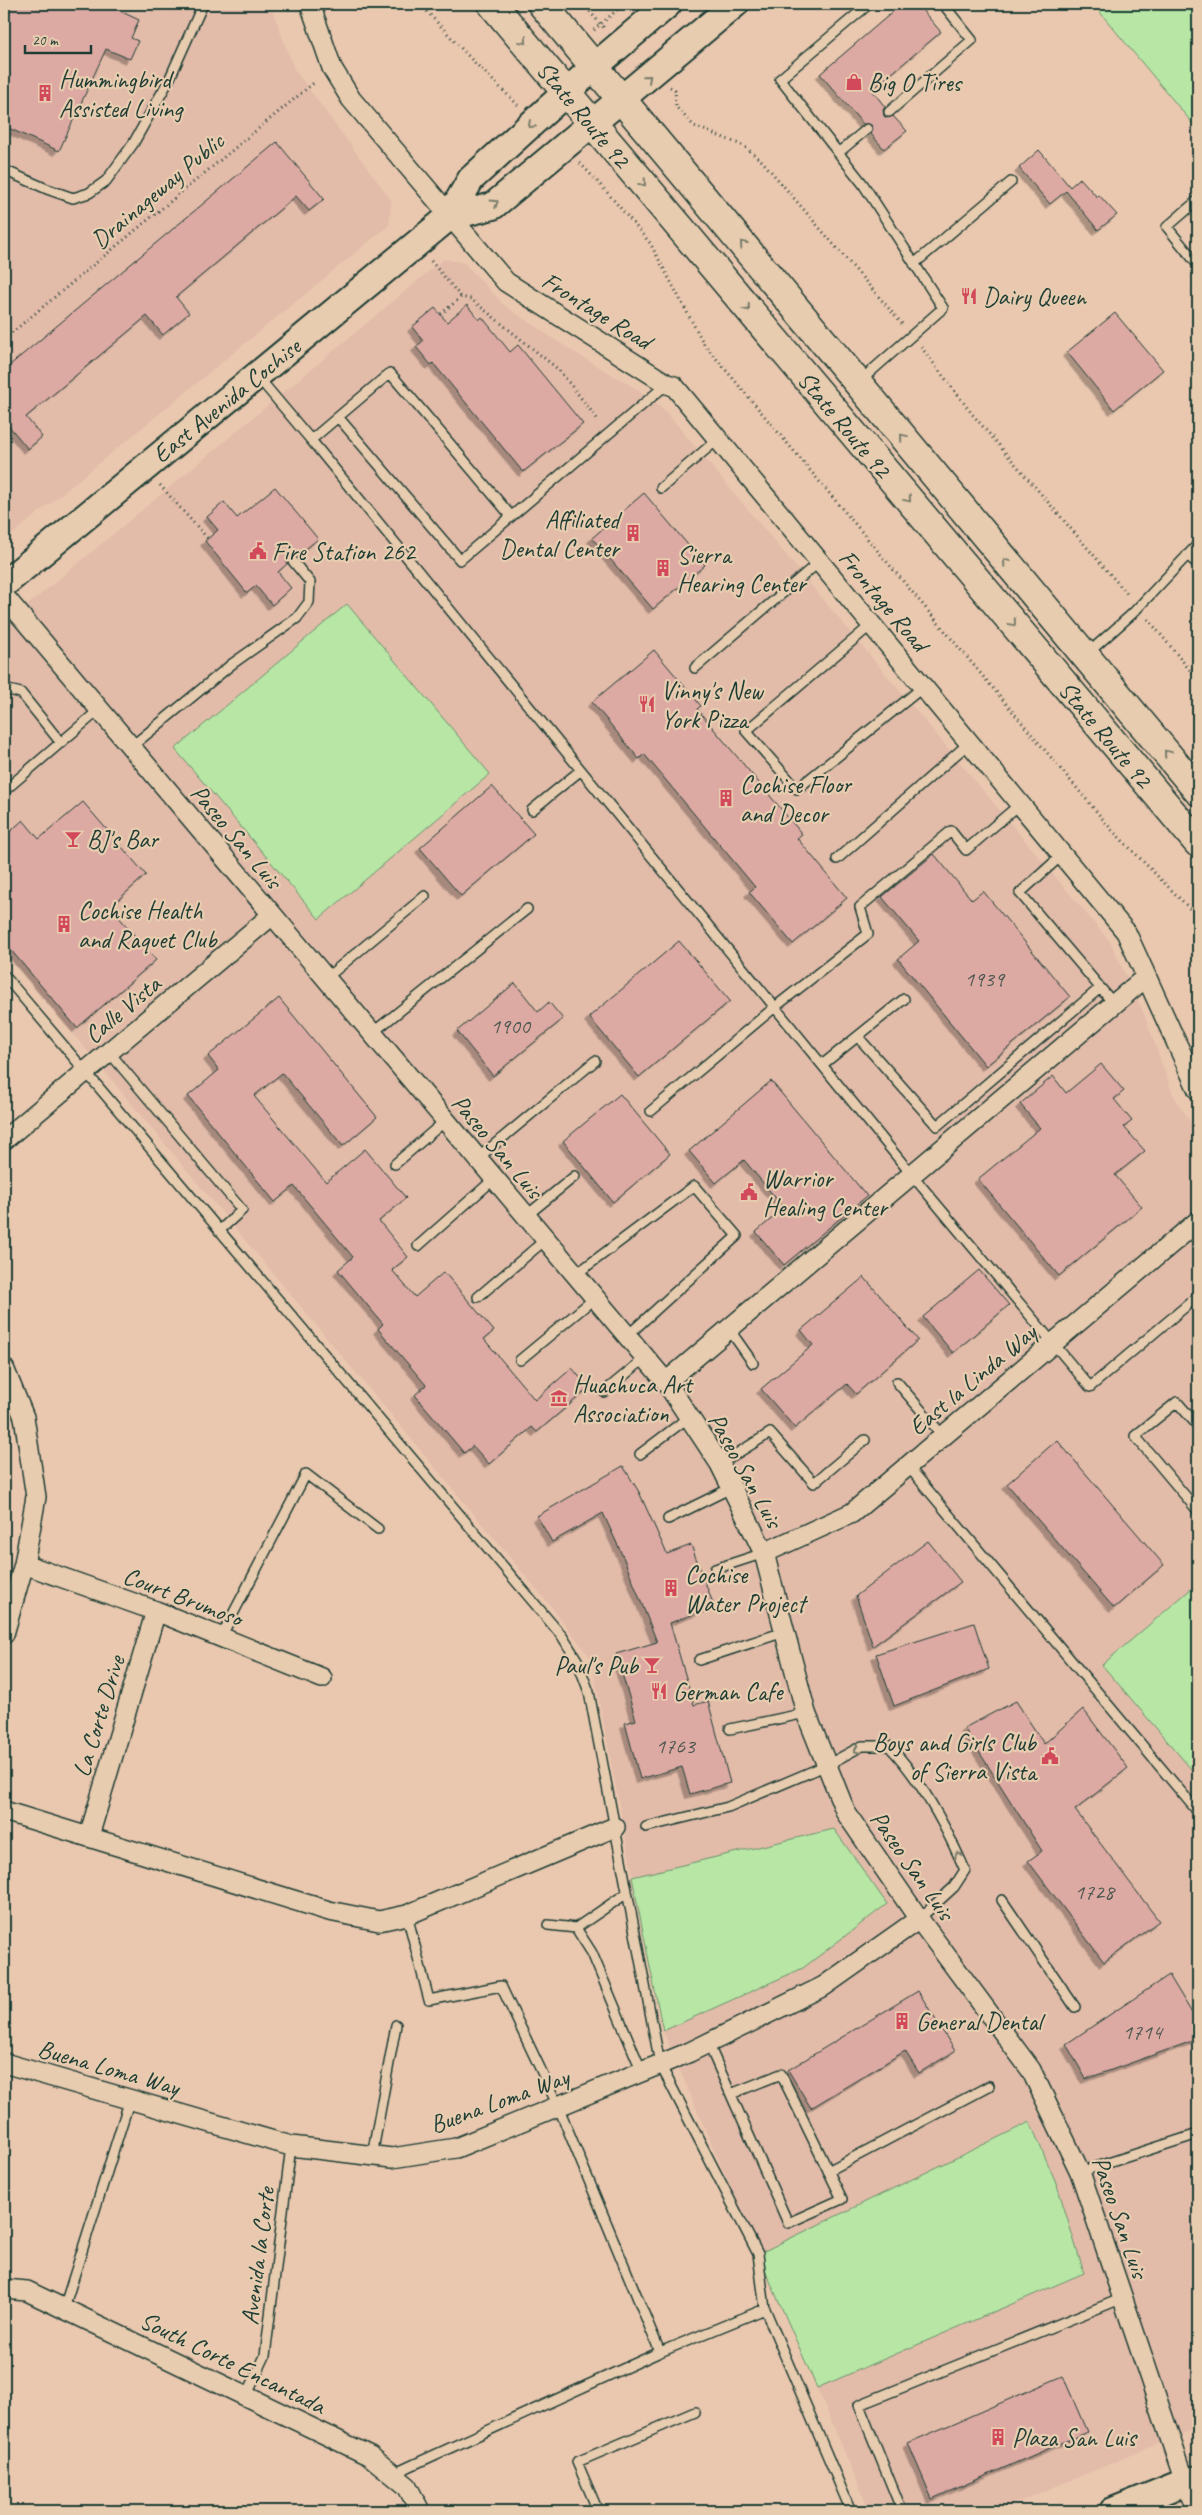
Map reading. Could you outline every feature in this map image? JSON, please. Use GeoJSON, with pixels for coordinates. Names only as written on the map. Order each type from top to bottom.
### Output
{"type":"FeatureCollection","features":[{"type":"Feature","properties":{"kind":"main road","name":"State Route 92"},"geometry":{"type":"LineString","coordinates":[[492,4],[1198,843]]}},
{"type":"Feature","properties":{"kind":"main road","name":"State Route 92"},"geometry":{"type":"LineString","coordinates":[[542,4],[1198,790]]}},
{"type":"Feature","properties":{"kind":"main road"},"geometry":{"type":"LineString","coordinates":[[1059,678],[1085,656]]}},
{"type":"Feature","properties":{"kind":"street","name":"Frontage Road"},"geometry":{"type":"LineString","coordinates":[[310,4],[332,68],[351,99],[506,282],[667,384],[674,386],[1126,932],[1198,1090]]}},
{"type":"Feature","properties":{"kind":"street"},"geometry":{"type":"LineString","coordinates":[[449,217],[471,179],[594,67],[668,4]]}},
{"type":"Feature","properties":{"kind":"street"},"geometry":{"type":"LineString","coordinates":[[449,217],[493,206],[623,100],[735,4]]}},
{"type":"Feature","properties":{"kind":"street","name":"East Avenida Cochise"},"geometry":{"type":"LineString","coordinates":[[4,584],[449,217]]}},
{"type":"Feature","properties":{"kind":"street","name":"Paseo San Luis"},"geometry":{"type":"LineString","coordinates":[[4,596],[324,979],[666,1382],[720,1464],[764,1553],[806,1713],[846,1813],[919,1918],[1031,2070],[1080,2172],[1123,2298],[1191,2480],[1198,2511]]}},
{"type":"Feature","properties":{"kind":"street","name":"Calle Vista"},"geometry":{"type":"LineString","coordinates":[[4,1140],[271,916]]}},
{"type":"Feature","properties":{"kind":"street"},"geometry":{"type":"LineString","coordinates":[[666,1382],[1146,977]]}},
{"type":"Feature","properties":{"kind":"street","name":"East la Linda Way"},"geometry":{"type":"LineString","coordinates":[[764,1553],[852,1513],[1198,1222]]}},
{"type":"Feature","properties":{"kind":"street"},"geometry":{"type":"LineString","coordinates":[[4,1368],[24,1417],[36,1497],[24,1564],[4,1634]]}},
{"type":"Feature","properties":{"kind":"street","name":"Court Brumoso"},"geometry":{"type":"LineString","coordinates":[[24,1564],[156,1611],[322,1678]]}},
{"type":"Feature","properties":{"kind":"street","name":"La Corte Drive"},"geometry":{"type":"LineString","coordinates":[[89,1836],[156,1611]]}},
{"type":"Feature","properties":{"kind":"street"},"geometry":{"type":"LineString","coordinates":[[4,1811],[329,1910],[379,1921],[407,1915],[615,1827]]}},
{"type":"Feature","properties":{"kind":"street","name":"Buena Loma Way"},"geometry":{"type":"LineString","coordinates":[[4,2063],[291,2146],[392,2158],[456,2148],[708,2043],[824,1986],[919,1918]]}},
{"type":"Feature","properties":{"kind":"street","name":"South Corte Encantada"},"geometry":{"type":"LineString","coordinates":[[4,2289],[28,2291],[370,2456],[406,2486],[420,2511]]}},
{"type":"Feature","properties":{"kind":"street"},"geometry":{"type":"LineString","coordinates":[[1113,2511],[1191,2480]]}},
{"type":"Feature","properties":{"kind":"lane"},"geometry":{"type":"LineString","coordinates":[[4,170],[47,190],[73,198],[89,193],[106,181],[133,144],[155,104],[203,4]]}},
{"type":"Feature","properties":{"kind":"lane"},"geometry":{"type":"LineString","coordinates":[[858,383],[943,308],[863,184],[780,79],[869,4]]}},
{"type":"Feature","properties":{"kind":"lane"},"geometry":{"type":"LineString","coordinates":[[889,112],[972,40],[942,4]]}},
{"type":"Feature","properties":{"kind":"lane"},"geometry":{"type":"LineString","coordinates":[[838,153],[867,129]]}},
{"type":"Feature","properties":{"kind":"lane"},"geometry":{"type":"LineString","coordinates":[[914,264],[1011,182]]}},
{"type":"Feature","properties":{"kind":"lane"},"geometry":{"type":"LineString","coordinates":[[1198,200],[1167,227],[1198,265]]}},
{"type":"Feature","properties":{"kind":"lane"},"geometry":{"type":"LineString","coordinates":[[311,440],[390,372],[511,516]]}},
{"type":"Feature","properties":{"kind":"lane"},"geometry":{"type":"LineString","coordinates":[[256,376],[311,440],[822,1065],[1090,1387],[1198,1296]]}},
{"type":"Feature","properties":{"kind":"lane"},"geometry":{"type":"LineString","coordinates":[[338,417],[460,560],[667,384]]}},
{"type":"Feature","properties":{"kind":"lane"},"geometry":{"type":"LineString","coordinates":[[660,488],[718,440]]}},
{"type":"Feature","properties":{"kind":"lane"},"geometry":{"type":"LineString","coordinates":[[1085,656],[1132,614],[1198,544]]}},
{"type":"Feature","properties":{"kind":"lane"},"geometry":{"type":"LineString","coordinates":[[1187,555],[1198,564]]}},
{"type":"Feature","properties":{"kind":"lane"},"geometry":{"type":"LineString","coordinates":[[130,748],[232,664],[297,618],[309,602],[310,582],[292,560]]}},
{"type":"Feature","properties":{"kind":"lane"},"geometry":{"type":"LineString","coordinates":[[695,668],[819,562]]}},
{"type":"Feature","properties":{"kind":"lane"},"geometry":{"type":"LineString","coordinates":[[871,625],[746,731],[797,789],[923,687]]}},
{"type":"Feature","properties":{"kind":"lane"},"geometry":{"type":"LineString","coordinates":[[4,689],[21,693],[61,743]]}},
{"type":"Feature","properties":{"kind":"lane"},"geometry":{"type":"LineString","coordinates":[[4,791],[99,710]]}},
{"type":"Feature","properties":{"kind":"lane"},"geometry":{"type":"LineString","coordinates":[[837,858],[969,743]]}},
{"type":"Feature","properties":{"kind":"lane"},"geometry":{"type":"LineString","coordinates":[[532,810],[581,770]]}},
{"type":"Feature","properties":{"kind":"lane"},"geometry":{"type":"LineString","coordinates":[[651,1111],[775,1007],[868,934],[860,906],[951,830],[966,850],[1020,804]]}},
{"type":"Feature","properties":{"kind":"lane"},"geometry":{"type":"LineString","coordinates":[[1062,855],[1020,893],[1114,1004]]}},
{"type":"Feature","properties":{"kind":"lane"},"geometry":{"type":"LineString","coordinates":[[324,979],[425,896]]}},
{"type":"Feature","properties":{"kind":"lane"},"geometry":{"type":"LineString","coordinates":[[371,1034],[527,909]]}},
{"type":"Feature","properties":{"kind":"lane"},"geometry":{"type":"LineString","coordinates":[[4,975],[562,1636],[577,1660],[589,1692],[660,2064],[758,2254],[765,2309],[851,2511]]}},
{"type":"Feature","properties":{"kind":"lane"},"geometry":{"type":"LineString","coordinates":[[858,1037],[936,1126],[1100,988]]}},
{"type":"Feature","properties":{"kind":"lane"},"geometry":{"type":"LineString","coordinates":[[822,1065],[904,999]]}},
{"type":"Feature","properties":{"kind":"lane"},"geometry":{"type":"LineString","coordinates":[[109,1052],[242,1210],[219,1231]]}},
{"type":"Feature","properties":{"kind":"lane"},"geometry":{"type":"LineString","coordinates":[[477,1160],[595,1061]]}},
{"type":"Feature","properties":{"kind":"lane"},"geometry":{"type":"LineString","coordinates":[[395,1164],[445,1121]]}},
{"type":"Feature","properties":{"kind":"lane"},"geometry":{"type":"LineString","coordinates":[[525,1216],[575,1176]]}},
{"type":"Feature","properties":{"kind":"lane"},"geometry":{"type":"LineString","coordinates":[[418,1246],[494,1179]]}},
{"type":"Feature","properties":{"kind":"lane"},"geometry":{"type":"LineString","coordinates":[[575,1276],[694,1186],[737,1236],[627,1336]]}},
{"type":"Feature","properties":{"kind":"lane"},"geometry":{"type":"LineString","coordinates":[[478,1297],[545,1240]]}},
{"type":"Feature","properties":{"kind":"lane"},"geometry":{"type":"LineString","coordinates":[[520,1360],[594,1298]]}},
{"type":"Feature","properties":{"kind":"lane"},"geometry":{"type":"LineString","coordinates":[[728,1328],[753,1363]]}},
{"type":"Feature","properties":{"kind":"lane"},"geometry":{"type":"LineString","coordinates":[[604,1392],[645,1358]]}},
{"type":"Feature","properties":{"kind":"lane"},"geometry":{"type":"LineString","coordinates":[[897,1382],[943,1436]]}},
{"type":"Feature","properties":{"kind":"lane"},"geometry":{"type":"LineString","coordinates":[[1198,1426],[1177,1402],[1135,1436],[1198,1512]]}},
{"type":"Feature","properties":{"kind":"lane"},"geometry":{"type":"LineString","coordinates":[[640,1454],[689,1417]]}},
{"type":"Feature","properties":{"kind":"lane"},"geometry":{"type":"LineString","coordinates":[[720,1464],[770,1434],[814,1484],[865,1440]]}},
{"type":"Feature","properties":{"kind":"lane"},"geometry":{"type":"LineString","coordinates":[[908,1466],[1198,1812]]}},
{"type":"Feature","properties":{"kind":"lane"},"geometry":{"type":"LineString","coordinates":[[221,1637],[306,1474],[378,1529]]}},
{"type":"Feature","properties":{"kind":"lane"},"geometry":{"type":"LineString","coordinates":[[668,1519],[732,1488]]}},
{"type":"Feature","properties":{"kind":"lane"},"geometry":{"type":"LineString","coordinates":[[715,1569],[764,1553]]}},
{"type":"Feature","properties":{"kind":"lane"},"geometry":{"type":"LineString","coordinates":[[699,1660],[784,1632]]}},
{"type":"Feature","properties":{"kind":"lane"},"geometry":{"type":"LineString","coordinates":[[730,1728],[806,1713]]}},
{"type":"Feature","properties":{"kind":"lane"},"geometry":{"type":"LineString","coordinates":[[646,1827],[728,1807],[828,1764],[862,1746],[889,1746],[903,1760],[948,1833],[965,1870],[954,1887],[919,1918]]}},
{"type":"Feature","properties":{"kind":"lane"},"geometry":{"type":"LineString","coordinates":[[548,1925],[576,1928],[627,1893]]}},
{"type":"Feature","properties":{"kind":"lane"},"geometry":{"type":"LineString","coordinates":[[1002,1900],[1075,2007]]}},
{"type":"Feature","properties":{"kind":"lane"},"geometry":{"type":"LineString","coordinates":[[407,1915],[429,2000],[501,1986],[558,2106],[660,2352]]}},
{"type":"Feature","properties":{"kind":"lane"},"geometry":{"type":"LineString","coordinates":[[576,1928],[592,1953],[642,2072]]}},
{"type":"Feature","properties":{"kind":"lane"},"geometry":{"type":"LineString","coordinates":[[372,2156],[396,2025]]}},
{"type":"Feature","properties":{"kind":"lane"},"geometry":{"type":"LineString","coordinates":[[708,2043],[788,2223],[842,2199],[781,2074],[731,2094]]}},
{"type":"Feature","properties":{"kind":"lane"},"geometry":{"type":"LineString","coordinates":[[828,2170],[989,2086]]}},
{"type":"Feature","properties":{"kind":"lane"},"geometry":{"type":"LineString","coordinates":[[64,2308],[130,2099]]}},
{"type":"Feature","properties":{"kind":"lane"},"geometry":{"type":"LineString","coordinates":[[1080,2172],[1198,2134]]}},
{"type":"Feature","properties":{"kind":"lane","name":"Avenida la Corte"},"geometry":{"type":"LineString","coordinates":[[246,2396],[265,2356],[291,2146]]}},
{"type":"Feature","properties":{"kind":"lane"},"geometry":{"type":"LineString","coordinates":[[900,2506],[859,2405],[1123,2298]]}},
{"type":"Feature","properties":{"kind":"lane"},"geometry":{"type":"LineString","coordinates":[[392,2474],[660,2352],[765,2309]]}},
{"type":"Feature","properties":{"kind":"lane"},"geometry":{"type":"LineString","coordinates":[[598,2511],[577,2462],[695,2412]]}},
{"type":"Feature","properties":{"kind":"path"},"geometry":{"type":"LineString","coordinates":[[420,4],[473,61],[535,121]]}},
{"type":"Feature","properties":{"kind":"path"},"geometry":{"type":"LineString","coordinates":[[583,4],[600,24]]}},
{"type":"Feature","properties":{"kind":"path","name":"Drainageway Public"},"geometry":{"type":"LineString","coordinates":[[4,339],[332,68]]}},
{"type":"Feature","properties":{"kind":"path"},"geometry":{"type":"LineString","coordinates":[[564,149],[588,170],[650,244],[704,344],[1112,830],[1198,917]]}},
{"type":"Feature","properties":{"kind":"path"},"geometry":{"type":"LineString","coordinates":[[416,244],[460,297],[471,299],[559,370],[609,433]]}},
{"type":"Feature","properties":{"kind":"path"},"geometry":{"type":"LineString","coordinates":[[441,314],[460,297]]}},
{"type":"Feature","properties":{"kind":"path"},"geometry":{"type":"LineString","coordinates":[[145,467],[208,539]]}},
{"type":"Feature","properties":{"kind":"shaded area"},"geometry":{"type":"Polygon","coordinates":[[[4,4],[270,4],[294,69],[391,200],[389,225],[4,541],[4,4]]]}},
{"type":"Feature","properties":{"kind":"shaded area"},"geometry":{"type":"Polygon","coordinates":[[[444,259],[464,263],[506,307],[572,351],[633,387],[665,411],[1110,942],[1144,1014],[1173,1095],[1198,1134],[1198,2427],[997,2511],[870,2511],[663,2031],[591,1658],[554,1610],[4,951],[4,625],[444,259]]]}},
{"type":"Feature","properties":{"kind":"green space"},"geometry":{"type":"Polygon","coordinates":[[[1093,4],[1198,4],[1198,130],[1093,4]]]}},
{"type":"Feature","properties":{"kind":"green space"},"geometry":{"type":"Polygon","coordinates":[[[347,604],[490,774],[319,919],[175,749],[347,604]]]}},
{"type":"Feature","properties":{"kind":"green space"},"geometry":{"type":"Polygon","coordinates":[[[1198,1583],[1198,1777],[1102,1665],[1198,1583]]]}},
{"type":"Feature","properties":{"kind":"green space"},"geometry":{"type":"Polygon","coordinates":[[[834,1829],[887,1904],[803,1968],[663,2031],[632,1877],[834,1829]]]}},
{"type":"Feature","properties":{"kind":"green space"},"geometry":{"type":"Polygon","coordinates":[[[1030,2122],[1057,2185],[1084,2273],[817,2388],[758,2254],[1030,2122]]]}},
{"type":"Feature","properties":{"kind":"building","name":"Hummingbird Assisted Living"},"geometry":{"type":"Polygon","coordinates":[[[4,4],[123,4],[120,11],[139,20],[131,38],[138,41],[130,59],[106,49],[59,151],[4,126],[4,4]]]}},
{"type":"Feature","properties":{"kind":"building","name":"Big O Tires"},"geometry":{"type":"Polygon","coordinates":[[[902,4],[917,4],[941,32],[872,90],[885,107],[883,110],[884,116],[887,118],[893,116],[907,131],[884,149],[871,134],[873,128],[871,125],[863,124],[820,74],[902,4]]]}},
{"type":"Feature","properties":{"kind":"building"},"geometry":{"type":"Polygon","coordinates":[[[277,142],[324,199],[309,211],[296,196],[176,297],[189,313],[163,335],[147,316],[26,417],[42,437],[28,449],[4,420],[4,370],[277,142]]]}},
{"type":"Feature","properties":{"kind":"building"},"geometry":{"type":"Polygon","coordinates":[[[1039,150],[1070,187],[1080,178],[1117,215],[1098,230],[1066,191],[1050,204],[1019,168],[1039,150]]]}},
{"type":"Feature","properties":{"kind":"building"},"geometry":{"type":"Polygon","coordinates":[[[467,305],[479,320],[482,317],[510,352],[518,345],[583,424],[523,472],[433,363],[431,365],[416,347],[423,341],[412,327],[435,308],[447,322],[467,305]]]}},
{"type":"Feature","properties":{"kind":"building"},"geometry":{"type":"Polygon","coordinates":[[[1115,313],[1163,370],[1114,410],[1067,352],[1115,313]]]}},
{"type":"Feature","properties":{"kind":"building","name":"Fire Station 262"},"geometry":{"type":"Polygon","coordinates":[[[275,487],[318,539],[297,556],[291,554],[286,557],[287,564],[278,572],[291,588],[272,605],[256,586],[247,593],[205,541],[218,530],[207,517],[224,502],[237,518],[275,487]]]}},
{"type":"Feature","properties":{"kind":"building"},"geometry":{"type":"Polygon","coordinates":[[[644,493],[705,565],[653,609],[592,538],[644,493]]]}},
{"type":"Feature","properties":{"kind":"building"},"geometry":{"type":"Polygon","coordinates":[[[654,650],[701,706],[697,709],[802,834],[797,838],[847,898],[793,944],[749,892],[755,887],[644,754],[639,759],[592,702],[654,650]]]}},
{"type":"Feature","properties":{"kind":"building"},"geometry":{"type":"Polygon","coordinates":[[[492,786],[534,834],[461,896],[420,848],[492,786]]]}},
{"type":"Feature","properties":{"kind":"building","name":"Cochise Health and Raquet Club"},"geometry":{"type":"Polygon","coordinates":[[[83,802],[146,875],[110,907],[156,960],[77,1028],[4,942],[4,837],[23,820],[39,839],[83,802]]]}},
{"type":"Feature","properties":{"kind":"building"},"geometry":{"type":"Polygon","coordinates":[[[934,854],[972,900],[983,891],[1070,997],[986,1066],[898,959],[919,941],[882,897],[934,854]]]}},
{"type":"Feature","properties":{"kind":"building"},"geometry":{"type":"Polygon","coordinates":[[[679,941],[730,1001],[639,1077],[589,1017],[679,941]]]}},
{"type":"Feature","properties":{"kind":"building"},"geometry":{"type":"Polygon","coordinates":[[[515,983],[538,1012],[549,1002],[563,1019],[493,1076],[457,1031],[515,983]]]}},
{"type":"Feature","properties":{"kind":"building"},"geometry":{"type":"Polygon","coordinates":[[[279,998],[377,1117],[343,1146],[282,1073],[254,1096],[326,1182],[365,1149],[406,1198],[379,1221],[408,1257],[392,1270],[415,1297],[444,1272],[494,1331],[484,1339],[535,1400],[572,1368],[589,1388],[537,1432],[532,1427],[489,1464],[473,1446],[464,1453],[415,1395],[426,1385],[378,1329],[383,1324],[338,1270],[353,1257],[294,1186],[275,1202],[188,1096],[219,1070],[208,1056],[279,998]]]}},
{"type":"Feature","properties":{"kind":"building"},"geometry":{"type":"Polygon","coordinates":[[[1101,1064],[1124,1091],[1114,1099],[1132,1121],[1124,1127],[1145,1151],[1115,1175],[1142,1207],[1059,1276],[978,1179],[1040,1128],[1020,1104],[1053,1076],[1066,1093],[1101,1064]]]}},
{"type":"Feature","properties":{"kind":"building"},"geometry":{"type":"Polygon","coordinates":[[[771,1081],[867,1196],[784,1265],[756,1232],[784,1208],[744,1160],[716,1183],[689,1151],[771,1081]]]}},
{"type":"Feature","properties":{"kind":"building"},"geometry":{"type":"Polygon","coordinates":[[[620,1094],[670,1154],[613,1202],[563,1141],[620,1094]]]}},
{"type":"Feature","properties":{"kind":"building"},"geometry":{"type":"Polygon","coordinates":[[[979,1270],[1009,1305],[953,1353],[923,1317],[979,1270]]]}},
{"type":"Feature","properties":{"kind":"building"},"geometry":{"type":"Polygon","coordinates":[[[864,1277],[918,1340],[856,1394],[847,1384],[795,1428],[761,1389],[813,1345],[801,1330],[864,1277]]]}},
{"type":"Feature","properties":{"kind":"building"},"geometry":{"type":"Polygon","coordinates":[[[1057,1440],[1164,1565],[1114,1608],[1007,1484],[1057,1440]]]}},
{"type":"Feature","properties":{"kind":"building"},"geometry":{"type":"Polygon","coordinates":[[[623,1466],[639,1492],[667,1554],[691,1545],[714,1606],[670,1623],[694,1705],[708,1701],[730,1783],[690,1794],[682,1767],[640,1779],[625,1723],[636,1720],[616,1654],[657,1642],[624,1559],[603,1513],[552,1542],[537,1516],[623,1466]]]}},
{"type":"Feature","properties":{"kind":"building"},"geometry":{"type":"Polygon","coordinates":[[[928,1541],[961,1582],[873,1646],[856,1596],[928,1541]]]}},
{"type":"Feature","properties":{"kind":"building"},"geometry":{"type":"Polygon","coordinates":[[[974,1623],[989,1669],[894,1706],[876,1654],[974,1623]]]}},
{"type":"Feature","properties":{"kind":"building"},"geometry":{"type":"Polygon","coordinates":[[[1016,1701],[1044,1744],[1083,1709],[1128,1768],[1075,1810],[1159,1921],[1104,1962],[1028,1861],[1042,1851],[964,1728],[1016,1701]]]}},
{"type":"Feature","properties":{"kind":"building"},"geometry":{"type":"Polygon","coordinates":[[[1169,1975],[1198,2023],[1198,2039],[1086,2079],[1066,2044],[1169,1975]]]}},
{"type":"Feature","properties":{"kind":"building","name":"General Dental"},"geometry":{"type":"Polygon","coordinates":[[[918,1991],[955,2051],[919,2073],[905,2051],[811,2108],[788,2070],[918,1991]]]}},
{"type":"Feature","properties":{"kind":"building","name":"Plaza San Luis"},"geometry":{"type":"Polygon","coordinates":[[[1063,2376],[1087,2432],[932,2499],[908,2443],[1063,2376]]]}},
{"type":"Feature","properties":{"kind":"place","name":"Big O Tires"},"geometry":{"type":"Point","coordinates":[854,82]}},
{"type":"Feature","properties":{"kind":"place","name":"Hummingbird Assisted Living"},"geometry":{"type":"Point","coordinates":[45,93]}},
{"type":"Feature","properties":{"kind":"place","name":"Dairy Queen"},"geometry":{"type":"Point","coordinates":[969,296]}},
{"type":"Feature","properties":{"kind":"place","name":"Affiliated Dental Center"},"geometry":{"type":"Point","coordinates":[633,533]}},
{"type":"Feature","properties":{"kind":"place","name":"Fire Station 262"},"geometry":{"type":"Point","coordinates":[258,551]}},
{"type":"Feature","properties":{"kind":"place","name":"Sierra Hearing Center"},"geometry":{"type":"Point","coordinates":[663,568]}},
{"type":"Feature","properties":{"kind":"place","name":"Vinny's New York Pizza"},"geometry":{"type":"Point","coordinates":[647,704]}},
{"type":"Feature","properties":{"kind":"place","name":"Cochise Floor and Decor"},"geometry":{"type":"Point","coordinates":[726,798]}},
{"type":"Feature","properties":{"kind":"place","name":"BJ's Bar"},"geometry":{"type":"Point","coordinates":[73,839]}},
{"type":"Feature","properties":{"kind":"place","name":"Cochise Health and Raquet Club"},"geometry":{"type":"Point","coordinates":[64,924]}},
{"type":"Feature","properties":{"kind":"place","name":"Warrior Healing Center"},"geometry":{"type":"Point","coordinates":[749,1192]}},
{"type":"Feature","properties":{"kind":"place","name":"Huachuca Art Association"},"geometry":{"type":"Point","coordinates":[559,1398]}},
{"type":"Feature","properties":{"kind":"place","name":"Cochise Water Project"},"geometry":{"type":"Point","coordinates":[671,1588]}},
{"type":"Feature","properties":{"kind":"place","name":"Paul's Pub"},"geometry":{"type":"Point","coordinates":[652,1665]}},
{"type":"Feature","properties":{"kind":"place","name":"German Cafe"},"geometry":{"type":"Point","coordinates":[659,1691]}},
{"type":"Feature","properties":{"kind":"place","name":"Boys and Girls Club of Sierra Vista"},"geometry":{"type":"Point","coordinates":[1050,1756]}},
{"type":"Feature","properties":{"kind":"place","name":"General Dental"},"geometry":{"type":"Point","coordinates":[902,2021]}},
{"type":"Feature","properties":{"kind":"place","name":"Plaza San Luis"},"geometry":{"type":"Point","coordinates":[998,2437]}}]}
